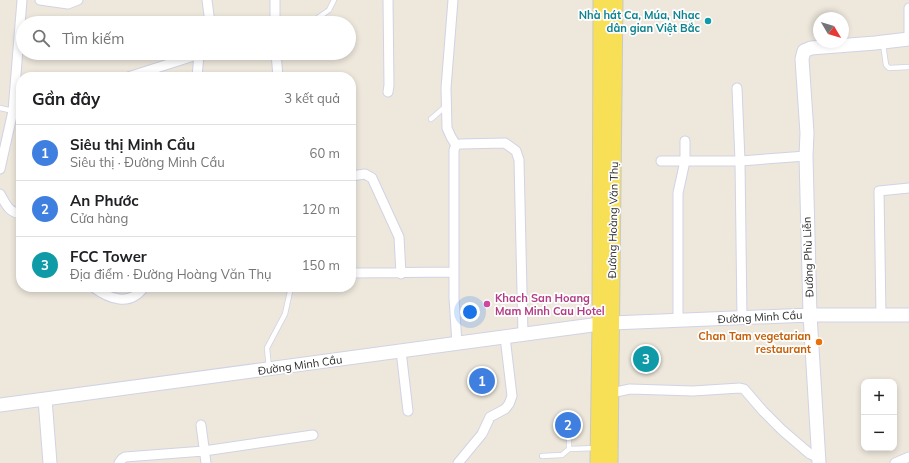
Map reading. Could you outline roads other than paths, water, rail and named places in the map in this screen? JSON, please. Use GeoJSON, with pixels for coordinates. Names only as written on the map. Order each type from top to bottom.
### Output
{"type":"FeatureCollection","features":[{"type":"Feature","properties":{"kind":"main road","name":"Đường Hoàng Văn Thụ"},"geometry":{"type":"LineString","coordinates":[[601,0],[608,75]]}},
{"type":"Feature","properties":{"kind":"main road","name":"Đường Hoàng Văn Thụ"},"geometry":{"type":"LineString","coordinates":[[598,456],[606,324],[608,75],[615,0]]}},
{"type":"Feature","properties":{"kind":"main road","name":"Đường Hoàng Văn Thụ"},"geometry":{"type":"LineString","coordinates":[[606,324],[611,393],[610,463]]}},
{"type":"Feature","properties":{"kind":"street"},"geometry":{"type":"LineString","coordinates":[[21,16],[22,0]]}},
{"type":"Feature","properties":{"kind":"street"},"geometry":{"type":"LineString","coordinates":[[40,0],[68,4],[78,0]]}},
{"type":"Feature","properties":{"kind":"street"},"geometry":{"type":"LineString","coordinates":[[207,0],[209,16]]}},
{"type":"Feature","properties":{"kind":"street"},"geometry":{"type":"LineString","coordinates":[[275,0],[275,16]]}},
{"type":"Feature","properties":{"kind":"street"},"geometry":{"type":"LineString","coordinates":[[388,0],[388,92]]}},
{"type":"Feature","properties":{"kind":"street"},"geometry":{"type":"LineString","coordinates":[[453,0],[446,106],[447,128],[456,145]]}},
{"type":"Feature","properties":{"kind":"street"},"geometry":{"type":"LineString","coordinates":[[883,42],[909,39],[909,8]]}},
{"type":"Feature","properties":{"kind":"street","name":"Đường Phù Liễn"},"geometry":{"type":"LineString","coordinates":[[819,461],[810,315],[806,156],[807,133],[802,59],[804,51],[811,48],[883,42]]}},
{"type":"Feature","properties":{"kind":"street"},"geometry":{"type":"LineString","coordinates":[[19,60],[19,72]]}},
{"type":"Feature","properties":{"kind":"street"},"geometry":{"type":"LineString","coordinates":[[144,72],[182,60]]}},
{"type":"Feature","properties":{"kind":"street"},"geometry":{"type":"LineString","coordinates":[[198,72],[200,60]]}},
{"type":"Feature","properties":{"kind":"street"},"geometry":{"type":"LineString","coordinates":[[277,60],[278,72]]}},
{"type":"Feature","properties":{"kind":"street"},"geometry":{"type":"LineString","coordinates":[[737,88],[740,161],[742,318]]}},
{"type":"Feature","properties":{"kind":"street"},"geometry":{"type":"LineString","coordinates":[[0,169],[16,113]]}},
{"type":"Feature","properties":{"kind":"street"},"geometry":{"type":"LineString","coordinates":[[678,321],[678,193],[685,161],[685,141]]}},
{"type":"Feature","properties":{"kind":"street"},"geometry":{"type":"LineString","coordinates":[[456,145],[504,143],[516,151],[518,160],[523,335]]}},
{"type":"Feature","properties":{"kind":"street"},"geometry":{"type":"LineString","coordinates":[[456,145],[454,150],[454,272],[457,344]]}},
{"type":"Feature","properties":{"kind":"street"},"geometry":{"type":"LineString","coordinates":[[661,161],[740,161],[806,156]]}},
{"type":"Feature","properties":{"kind":"street"},"geometry":{"type":"LineString","coordinates":[[356,175],[365,174],[372,178],[399,237],[400,274]]}},
{"type":"Feature","properties":{"kind":"street"},"geometry":{"type":"LineString","coordinates":[[881,315],[879,191],[909,188]]}},
{"type":"Feature","properties":{"kind":"street"},"geometry":{"type":"LineString","coordinates":[[0,194],[10,211],[16,213]]}},
{"type":"Feature","properties":{"kind":"street"},"geometry":{"type":"LineString","coordinates":[[356,273],[400,274],[454,272]]}},
{"type":"Feature","properties":{"kind":"street"},"geometry":{"type":"LineString","coordinates":[[99,292],[114,299],[124,299],[140,292]]}},
{"type":"Feature","properties":{"kind":"street","name":"Đường Minh Cầu"},"geometry":{"type":"LineString","coordinates":[[0,405],[606,324],[810,315],[909,315]]}},
{"type":"Feature","properties":{"kind":"street"},"geometry":{"type":"LineString","coordinates":[[458,463],[482,434],[490,416],[504,409],[509,404],[512,396],[506,337]]}},
{"type":"Feature","properties":{"kind":"street"},"geometry":{"type":"LineString","coordinates":[[401,351],[408,411]]}},
{"type":"Feature","properties":{"kind":"street"},"geometry":{"type":"LineString","coordinates":[[611,393],[630,389],[694,391],[740,388],[744,390],[782,430],[819,461]]}},
{"type":"Feature","properties":{"kind":"street"},"geometry":{"type":"LineString","coordinates":[[45,399],[50,463]]}},
{"type":"Feature","properties":{"kind":"street"},"geometry":{"type":"LineString","coordinates":[[201,426],[206,463]]}},
{"type":"Feature","properties":{"kind":"street"},"geometry":{"type":"LineString","coordinates":[[120,463],[125,457],[204,451],[313,435]]}},
{"type":"Feature","properties":{"kind":"street"},"geometry":{"type":"LineString","coordinates":[[895,463],[909,457]]}},
{"type":"Feature","properties":{"kind":"lane"},"geometry":{"type":"LineString","coordinates":[[320,16],[329,10],[334,0]]}},
{"type":"Feature","properties":{"kind":"lane"},"geometry":{"type":"LineString","coordinates":[[883,42],[886,65],[889,68],[909,67]]}},
{"type":"Feature","properties":{"kind":"lane"},"geometry":{"type":"LineString","coordinates":[[431,119],[446,106]]}},
{"type":"Feature","properties":{"kind":"lane"},"geometry":{"type":"LineString","coordinates":[[0,108],[16,110]]}},
{"type":"Feature","properties":{"kind":"lane"},"geometry":{"type":"LineString","coordinates":[[269,369],[267,348],[285,314],[291,292]]}},
{"type":"Feature","properties":{"kind":"lane"},"geometry":{"type":"LineString","coordinates":[[542,456],[562,455],[569,449],[569,421]]}},
{"type":"Feature","properties":{"kind":"lane"},"geometry":{"type":"LineString","coordinates":[[569,449],[598,456]]}},
{"type":"Feature","properties":{"kind":"place","name":"Nhà hát Ca, Múa, Nhạc dân gian Việt Bắc"},"geometry":{"type":"Point","coordinates":[708,21]}},
{"type":"Feature","properties":{"kind":"place","name":"Khach San Hoang Mam Minh Cau Hotel"},"geometry":{"type":"Point","coordinates":[487,304]}},
{"type":"Feature","properties":{"kind":"place","name":"Chan Tam vegetarian restaurant"},"geometry":{"type":"Point","coordinates":[819,342]}},
{"type":"Feature","properties":{"kind":"place","name":"FCC Tower"},"geometry":{"type":"Point","coordinates":[646,359]}},
{"type":"Feature","properties":{"kind":"place","name":"Siêu thị Minh Cầu"},"geometry":{"type":"Point","coordinates":[482,381]}},
{"type":"Feature","properties":{"kind":"place","name":"An Phước"},"geometry":{"type":"Point","coordinates":[568,425]}}]}
